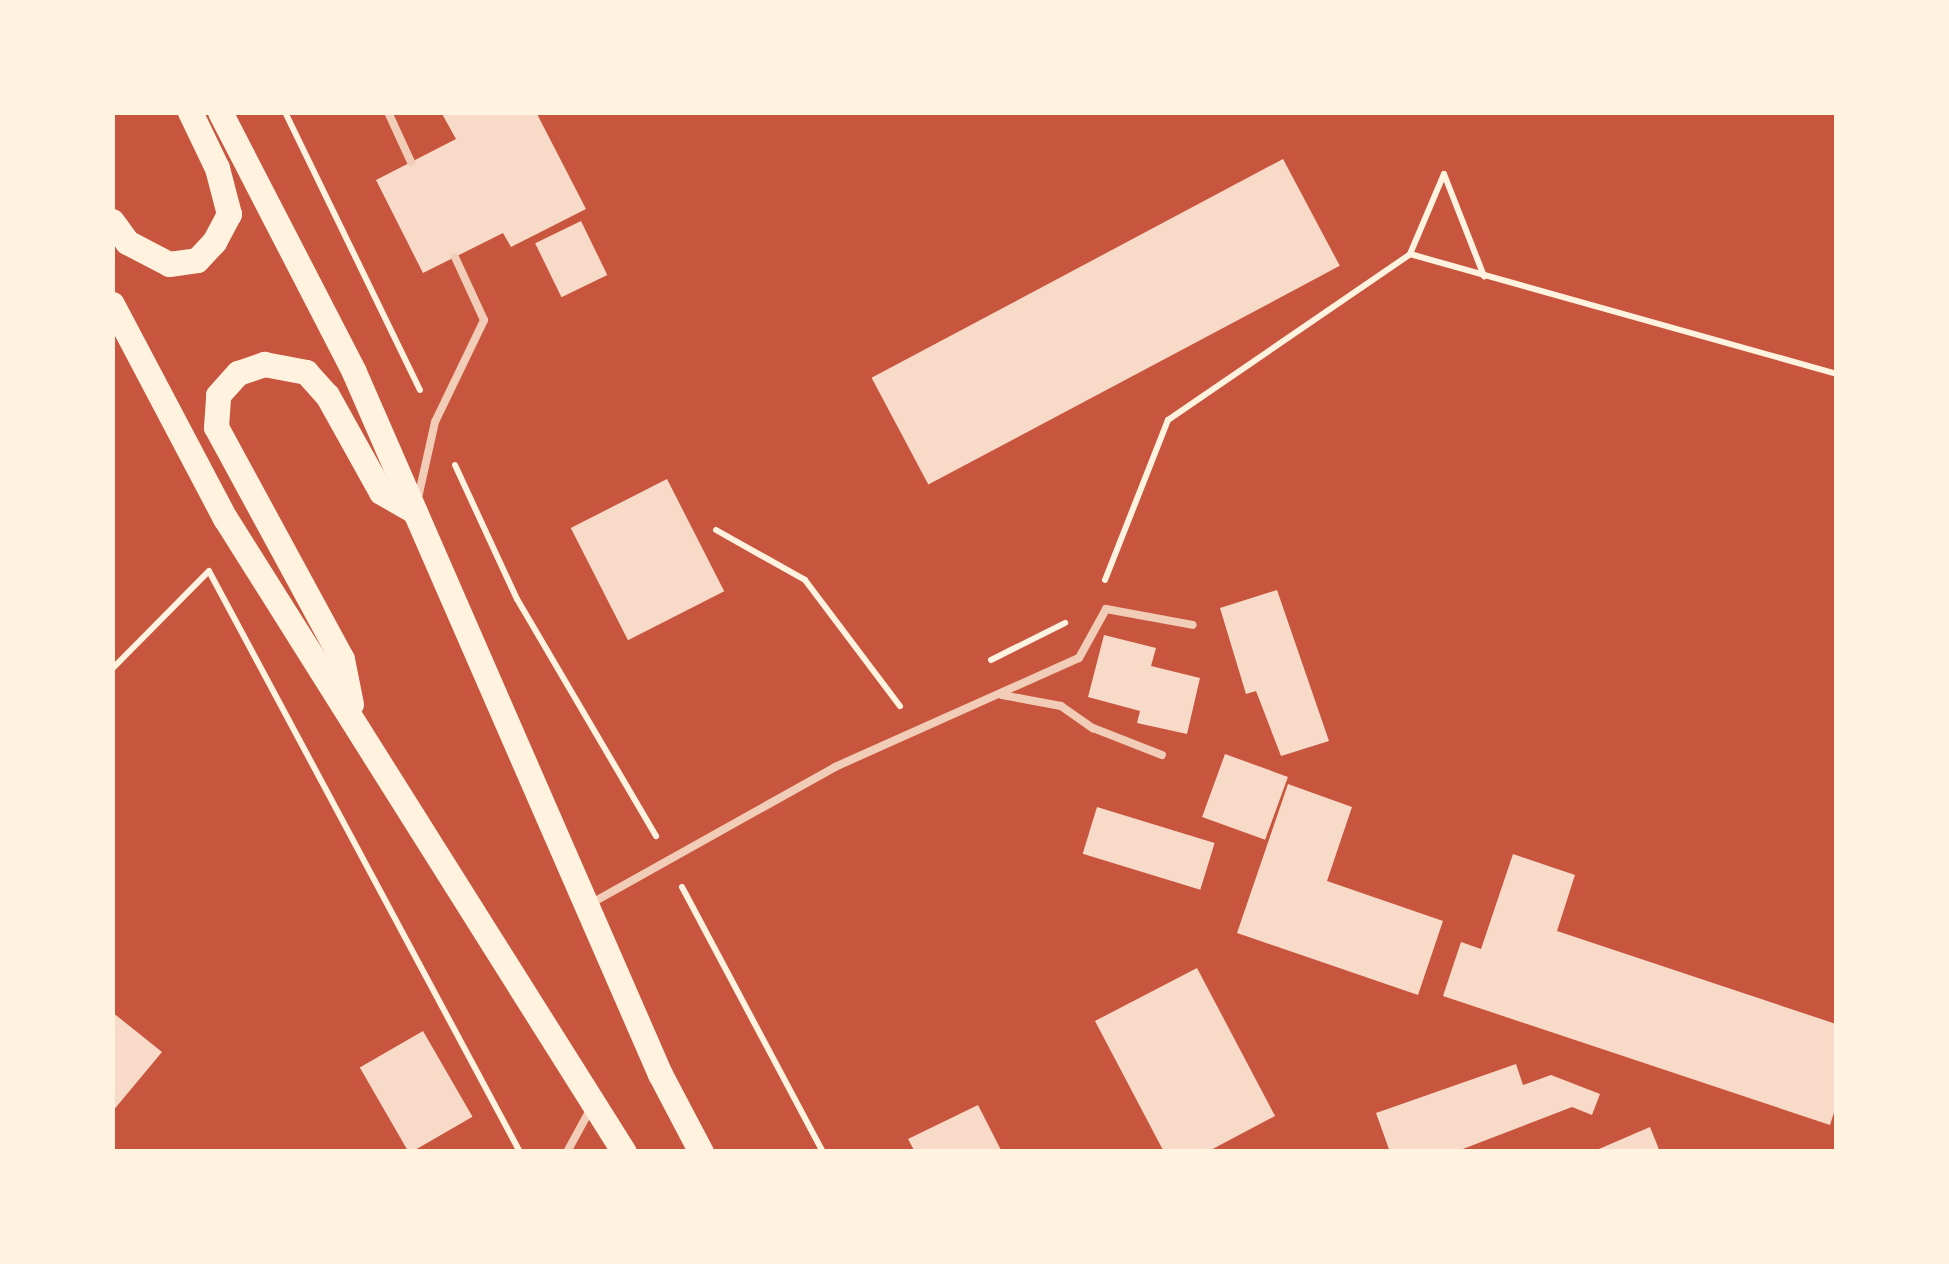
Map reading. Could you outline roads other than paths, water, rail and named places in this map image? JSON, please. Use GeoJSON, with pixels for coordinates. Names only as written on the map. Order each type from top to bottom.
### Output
{"type":"FeatureCollection","features":[{"type":"Feature","properties":{"kind":"main road"},"geometry":{"type":"LineString","coordinates":[[112,221],[127,242],[169,264],[197,260],[214,242],[228,214],[218,168],[190,112]]}},
{"type":"Feature","properties":{"kind":"main road"},"geometry":{"type":"LineString","coordinates":[[220,112],[354,372],[590,904],[660,1074],[700,1152]]}},
{"type":"Feature","properties":{"kind":"main road"},"geometry":{"type":"LineString","coordinates":[[112,304],[225,518],[595,1100],[624,1152]]}},
{"type":"Feature","properties":{"kind":"main road"},"geometry":{"type":"LineString","coordinates":[[353,718],[342,659],[216,427],[218,395],[238,372],[264,364],[306,372],[328,395],[382,492],[415,512]]}},
{"type":"Feature","properties":{"kind":"lane"},"geometry":{"type":"LineString","coordinates":[[388,112],[411,162]]}},
{"type":"Feature","properties":{"kind":"lane"},"geometry":{"type":"LineString","coordinates":[[415,512],[435,422],[484,320],[455,257]]}},
{"type":"Feature","properties":{"kind":"lane"},"geometry":{"type":"LineString","coordinates":[[590,904],[666,858],[836,767],[1079,658],[1106,609],[1193,625]]}},
{"type":"Feature","properties":{"kind":"lane"},"geometry":{"type":"LineString","coordinates":[[1002,694],[1061,706],[1093,728],[1162,755]]}},
{"type":"Feature","properties":{"kind":"lane"},"geometry":{"type":"LineString","coordinates":[[567,1152],[595,1100]]}}]}
